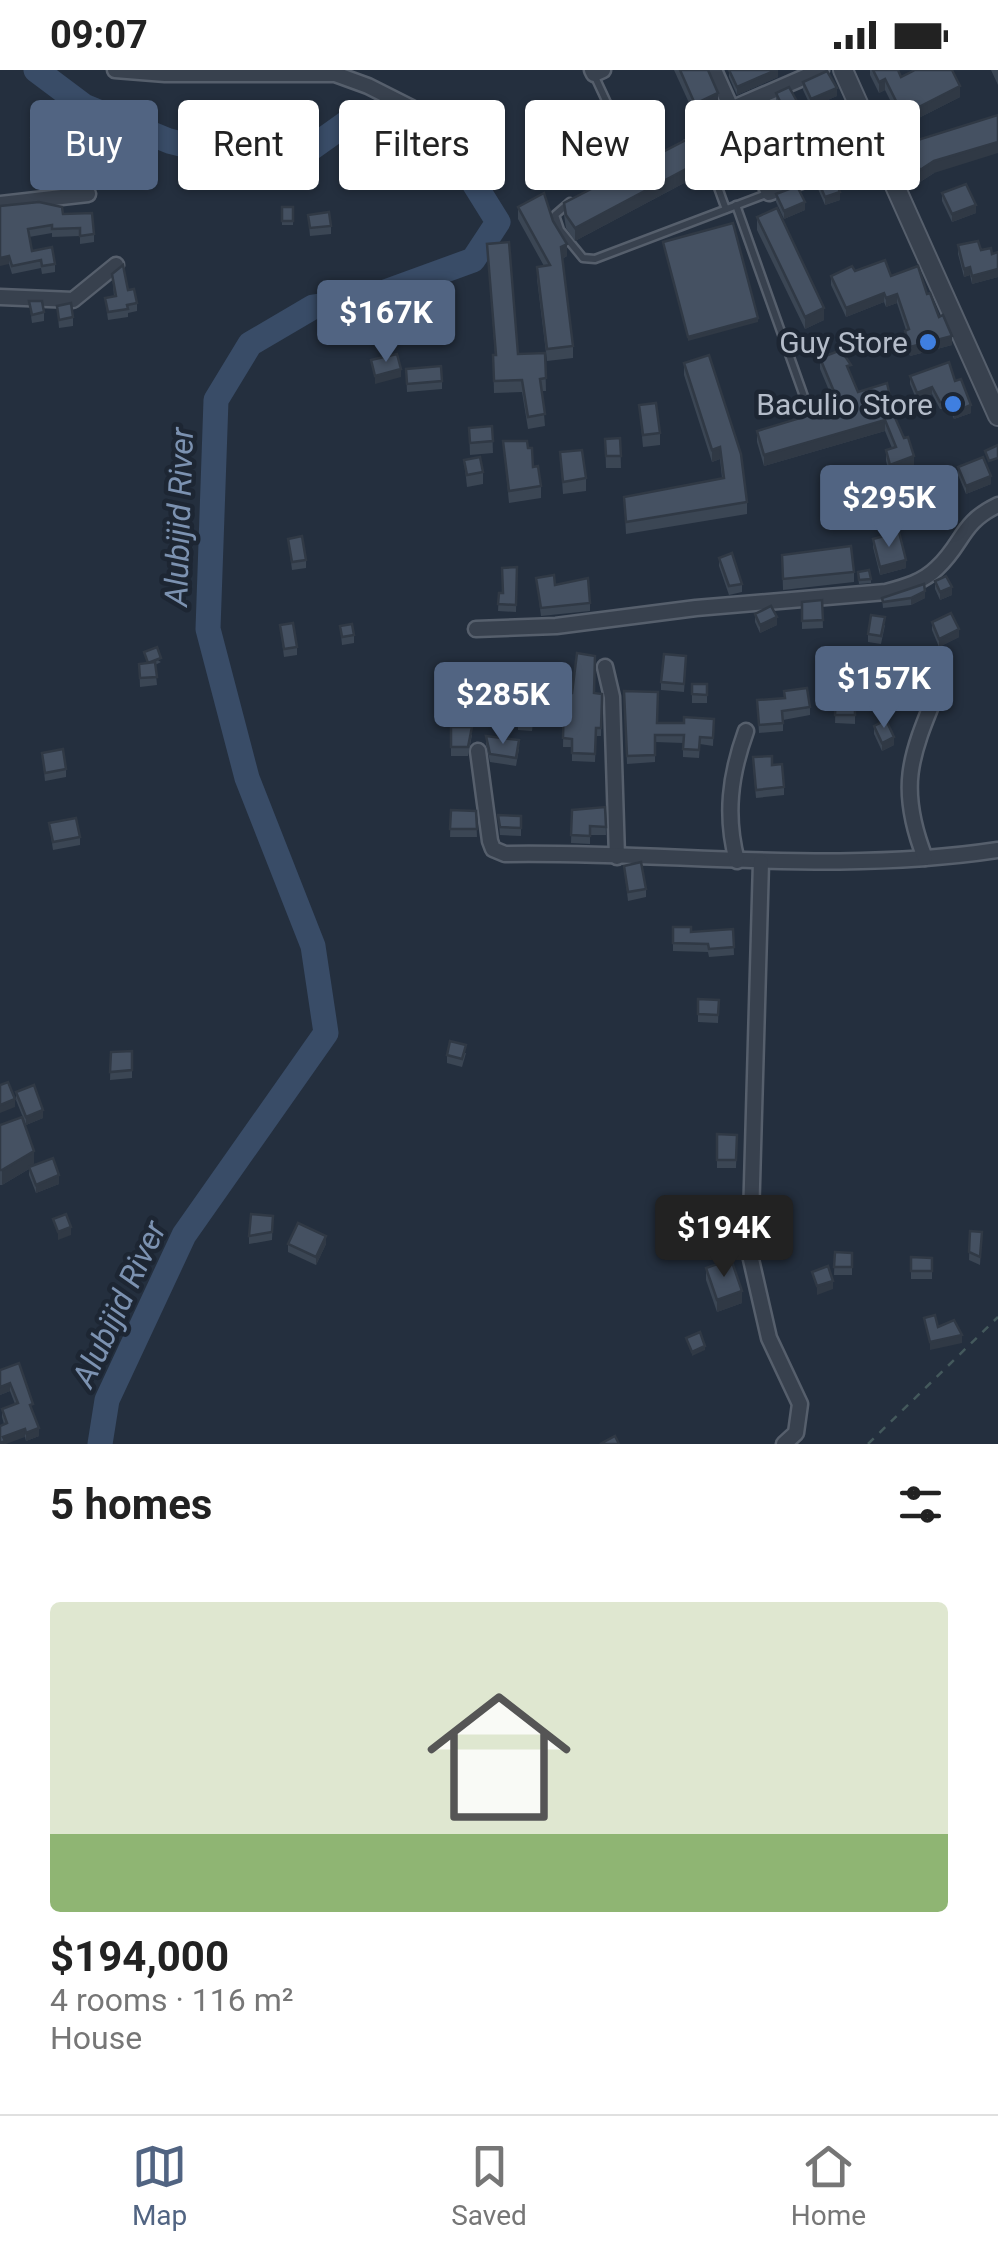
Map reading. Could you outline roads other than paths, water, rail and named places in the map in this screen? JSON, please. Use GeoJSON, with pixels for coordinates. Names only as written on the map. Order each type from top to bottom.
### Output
{"type":"FeatureCollection","features":[{"type":"Feature","properties":{"kind":"street"},"geometry":{"type":"LineString","coordinates":[[116,70],[166,74],[335,74],[396,100]]}},
{"type":"Feature","properties":{"kind":"street"},"geometry":{"type":"LineString","coordinates":[[714,70],[728,100]]}},
{"type":"Feature","properties":{"kind":"street"},"geometry":{"type":"LineString","coordinates":[[753,100],[821,70]]}},
{"type":"Feature","properties":{"kind":"street"},"geometry":{"type":"LineString","coordinates":[[843,70],[856,100]]}},
{"type":"Feature","properties":{"kind":"street"},"geometry":{"type":"LineString","coordinates":[[767,190],[769,194],[780,190]]}},
{"type":"Feature","properties":{"kind":"street"},"geometry":{"type":"LineString","coordinates":[[895,190],[998,416]]}},
{"type":"Feature","properties":{"kind":"street"},"geometry":{"type":"LineString","coordinates":[[0,204],[88,194]]}},
{"type":"Feature","properties":{"kind":"street"},"geometry":{"type":"LineString","coordinates":[[0,297],[73,300],[116,265]]}},
{"type":"Feature","properties":{"kind":"street"},"geometry":{"type":"LineString","coordinates":[[476,630],[556,626],[696,608],[886,592],[916,583],[935,570],[971,521],[998,505]]}},
{"type":"Feature","properties":{"kind":"street"},"geometry":{"type":"LineString","coordinates":[[605,668],[612,697],[617,857]]}},
{"type":"Feature","properties":{"kind":"street"},"geometry":{"type":"LineString","coordinates":[[925,858],[907,797],[908,782],[940,684]]}},
{"type":"Feature","properties":{"kind":"street"},"geometry":{"type":"LineString","coordinates":[[737,861],[731,838],[732,775],[746,731]]}},
{"type":"Feature","properties":{"kind":"street"},"geometry":{"type":"LineString","coordinates":[[478,751],[490,840],[497,852],[826,864],[998,850]]}},
{"type":"Feature","properties":{"kind":"street"},"geometry":{"type":"LineString","coordinates":[[761,862],[750,1255],[769,1338],[800,1404],[800,1423],[784,1444]]}},
{"type":"Feature","properties":{"kind":"lane"},"geometry":{"type":"LineString","coordinates":[[596,71],[608,100]]}},
{"type":"Feature","properties":{"kind":"lane"},"geometry":{"type":"LineString","coordinates":[[670,152],[686,144],[696,147],[704,156],[726,209]]}},
{"type":"Feature","properties":{"kind":"lane"},"geometry":{"type":"LineString","coordinates":[[576,199],[557,210],[556,220],[575,251],[589,260],[769,194]]}},
{"type":"Feature","properties":{"kind":"lane"},"geometry":{"type":"LineString","coordinates":[[736,206],[806,402]]}},
{"type":"Feature","properties":{"kind":"waterway","name":"Alubijid River"},"geometry":{"type":"LineString","coordinates":[[36,70],[84,106],[169,141],[282,169],[348,122],[465,169],[498,222],[473,260],[366,299],[313,307],[250,344],[216,400],[208,629],[247,778],[313,946],[326,1033],[184,1235],[107,1400],[100,1444]]}},
{"type":"Feature","properties":{"kind":"place","name":"Guy Store"},"geometry":{"type":"Point","coordinates":[928,342]}},
{"type":"Feature","properties":{"kind":"place","name":"Baculio Store"},"geometry":{"type":"Point","coordinates":[953,404]}}]}
